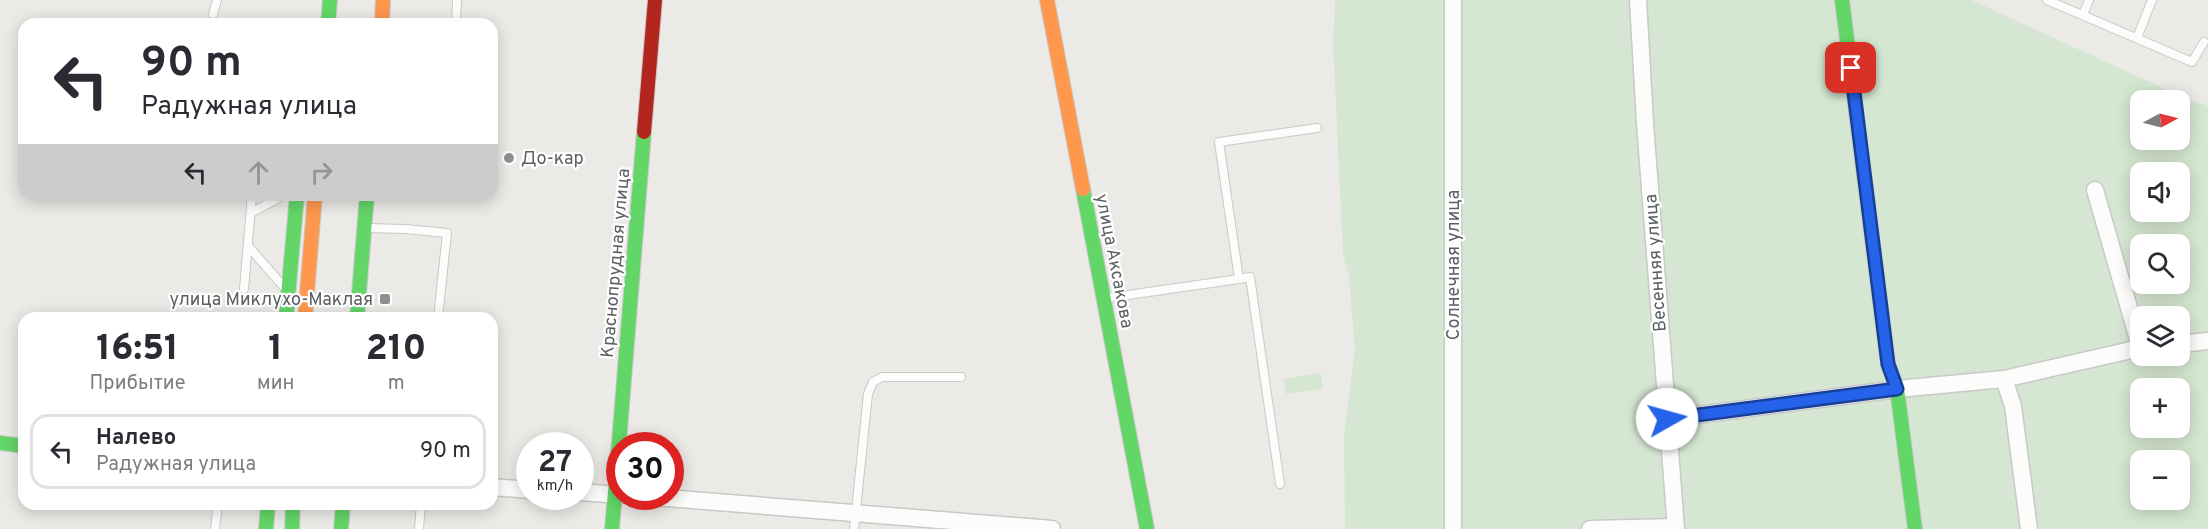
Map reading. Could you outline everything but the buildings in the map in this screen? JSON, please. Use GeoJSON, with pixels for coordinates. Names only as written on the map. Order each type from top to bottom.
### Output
{"type":"FeatureCollection","features":[{"type":"Feature","properties":{"kind":"street"},"geometry":{"type":"LineString","coordinates":[[328,18],[330,0]]}},
{"type":"Feature","properties":{"kind":"street"},"geometry":{"type":"LineString","coordinates":[[382,18],[383,0]]}},
{"type":"Feature","properties":{"kind":"street","name":"Краснопрудная улица"},"geometry":{"type":"LineString","coordinates":[[622,432],[655,0]]}},
{"type":"Feature","properties":{"kind":"street","name":"улица Аксакова"},"geometry":{"type":"LineString","coordinates":[[1047,0],[1147,529]]}},
{"type":"Feature","properties":{"kind":"street","name":"Солнечная улица"},"geometry":{"type":"LineString","coordinates":[[1452,0],[1454,529]]}},
{"type":"Feature","properties":{"kind":"street","name":"Весенняя улица"},"geometry":{"type":"LineString","coordinates":[[1638,0],[1676,528]]}},
{"type":"Feature","properties":{"kind":"street"},"geometry":{"type":"LineString","coordinates":[[1842,0],[1888,364],[1897,389],[1915,529]]}},
{"type":"Feature","properties":{"kind":"street"},"geometry":{"type":"LineString","coordinates":[[2095,190],[2130,312]]}},
{"type":"Feature","properties":{"kind":"street"},"geometry":{"type":"LineString","coordinates":[[287,312],[296,201]]}},
{"type":"Feature","properties":{"kind":"street"},"geometry":{"type":"LineString","coordinates":[[305,312],[315,201]]}},
{"type":"Feature","properties":{"kind":"street"},"geometry":{"type":"LineString","coordinates":[[357,312],[367,202]]}},
{"type":"Feature","properties":{"kind":"street"},"geometry":{"type":"LineString","coordinates":[[2190,343],[2208,341]]}},
{"type":"Feature","properties":{"kind":"street"},"geometry":{"type":"LineString","coordinates":[[1667,419],[1897,389],[2004,379],[2130,349]]}},
{"type":"Feature","properties":{"kind":"street"},"geometry":{"type":"LineString","coordinates":[[2004,379],[2013,406],[2029,529]]}},
{"type":"Feature","properties":{"kind":"street"},"geometry":{"type":"LineString","coordinates":[[0,443],[18,445]]}},
{"type":"Feature","properties":{"kind":"street"},"geometry":{"type":"LineString","coordinates":[[498,488],[516,489]]}},
{"type":"Feature","properties":{"kind":"street"},"geometry":{"type":"LineString","coordinates":[[684,501],[854,521],[1052,529]]}},
{"type":"Feature","properties":{"kind":"street"},"geometry":{"type":"LineString","coordinates":[[266,529],[267,510]]}},
{"type":"Feature","properties":{"kind":"street"},"geometry":{"type":"LineString","coordinates":[[292,529],[293,510]]}},
{"type":"Feature","properties":{"kind":"street"},"geometry":{"type":"LineString","coordinates":[[341,529],[343,510]]}},
{"type":"Feature","properties":{"kind":"street","name":"Краснопрудная улица"},"geometry":{"type":"LineString","coordinates":[[612,529],[615,510]]}},
{"type":"Feature","properties":{"kind":"street"},"geometry":{"type":"LineString","coordinates":[[1590,529],[1676,528]]}},
{"type":"Feature","properties":{"kind":"lane"},"geometry":{"type":"LineString","coordinates":[[213,14],[217,0]]}},
{"type":"Feature","properties":{"kind":"lane"},"geometry":{"type":"LineString","coordinates":[[456,18],[457,0]]}},
{"type":"Feature","properties":{"kind":"lane"},"geometry":{"type":"LineString","coordinates":[[2047,0],[2192,62],[2204,42]]}},
{"type":"Feature","properties":{"kind":"lane"},"geometry":{"type":"LineString","coordinates":[[2083,15],[2089,0]]}},
{"type":"Feature","properties":{"kind":"lane"},"geometry":{"type":"LineString","coordinates":[[2137,38],[2152,0]]}},
{"type":"Feature","properties":{"kind":"lane"},"geometry":{"type":"LineString","coordinates":[[1239,279],[1220,142],[1317,128]]}},
{"type":"Feature","properties":{"kind":"lane"},"geometry":{"type":"LineString","coordinates":[[244,289],[252,201]]}},
{"type":"Feature","properties":{"kind":"lane"},"geometry":{"type":"LineString","coordinates":[[251,213],[273,201]]}},
{"type":"Feature","properties":{"kind":"lane"},"geometry":{"type":"LineString","coordinates":[[364,228],[447,233],[439,312]]}},
{"type":"Feature","properties":{"kind":"lane"},"geometry":{"type":"LineString","coordinates":[[248,246],[289,291]]}},
{"type":"Feature","properties":{"kind":"lane"},"geometry":{"type":"LineString","coordinates":[[1103,298],[1250,277],[1280,484]]}},
{"type":"Feature","properties":{"kind":"lane"},"geometry":{"type":"LineString","coordinates":[[854,521],[868,394],[873,382],[882,377],[961,377]]}},
{"type":"Feature","properties":{"kind":"lane"},"geometry":{"type":"LineString","coordinates":[[215,529],[217,510]]}},
{"type":"Feature","properties":{"kind":"lane"},"geometry":{"type":"LineString","coordinates":[[419,529],[421,510]]}},
{"type":"Feature","properties":{"kind":"green space"},"geometry":{"type":"Polygon","coordinates":[[[1335,0],[1971,0],[2168,90],[2130,90],[2130,150],[2190,150],[2190,100],[2208,106],[2208,529],[1345,529],[1344,435],[1355,350],[1349,277],[1343,255],[1333,42],[1335,0]]]}},
{"type":"Feature","properties":{"kind":"green space"},"geometry":{"type":"Polygon","coordinates":[[[1321,373],[1323,389],[1286,394],[1284,379],[1321,373]]]}},
{"type":"Feature","properties":{"kind":"traffic: fast"},"geometry":{"type":"LineString","coordinates":[[328,18],[330,0]]}},
{"type":"Feature","properties":{"kind":"traffic: fast"},"geometry":{"type":"LineString","coordinates":[[1842,0],[1888,364],[1897,389],[1915,529]]}},
{"type":"Feature","properties":{"kind":"traffic: fast"},"geometry":{"type":"LineString","coordinates":[[612,529],[644,132]]}},
{"type":"Feature","properties":{"kind":"traffic: fast"},"geometry":{"type":"LineString","coordinates":[[1083,189],[1147,529]]}},
{"type":"Feature","properties":{"kind":"traffic: fast"},"geometry":{"type":"LineString","coordinates":[[287,312],[296,201]]}},
{"type":"Feature","properties":{"kind":"traffic: fast"},"geometry":{"type":"LineString","coordinates":[[357,312],[367,201]]}},
{"type":"Feature","properties":{"kind":"traffic: fast"},"geometry":{"type":"LineString","coordinates":[[0,443],[18,445]]}},
{"type":"Feature","properties":{"kind":"traffic: fast"},"geometry":{"type":"LineString","coordinates":[[266,529],[268,510]]}},
{"type":"Feature","properties":{"kind":"traffic: fast"},"geometry":{"type":"LineString","coordinates":[[292,529],[293,510]]}},
{"type":"Feature","properties":{"kind":"traffic: fast"},"geometry":{"type":"LineString","coordinates":[[341,529],[343,510]]}},
{"type":"Feature","properties":{"kind":"traffic: slow"},"geometry":{"type":"LineString","coordinates":[[382,18],[383,0]]}},
{"type":"Feature","properties":{"kind":"traffic: slow"},"geometry":{"type":"LineString","coordinates":[[1047,0],[1083,189]]}},
{"type":"Feature","properties":{"kind":"traffic: slow"},"geometry":{"type":"LineString","coordinates":[[305,312],[315,201]]}},
{"type":"Feature","properties":{"kind":"traffic: jam"},"geometry":{"type":"LineString","coordinates":[[644,132],[655,0]]}},
{"type":"Feature","properties":{"kind":"place","name":"До-кар"},"geometry":{"type":"Point","coordinates":[509,158]}},
{"type":"Feature","properties":{"kind":"place","name":"улица Миклухо-Маклая"},"geometry":{"type":"Point","coordinates":[385,299]}},
{"type":"Feature","properties":{"kind":"route"},"geometry":{"type":"LineString","coordinates":[[1667,419],[1897,389],[1888,364],[1851,68]]}}]}
